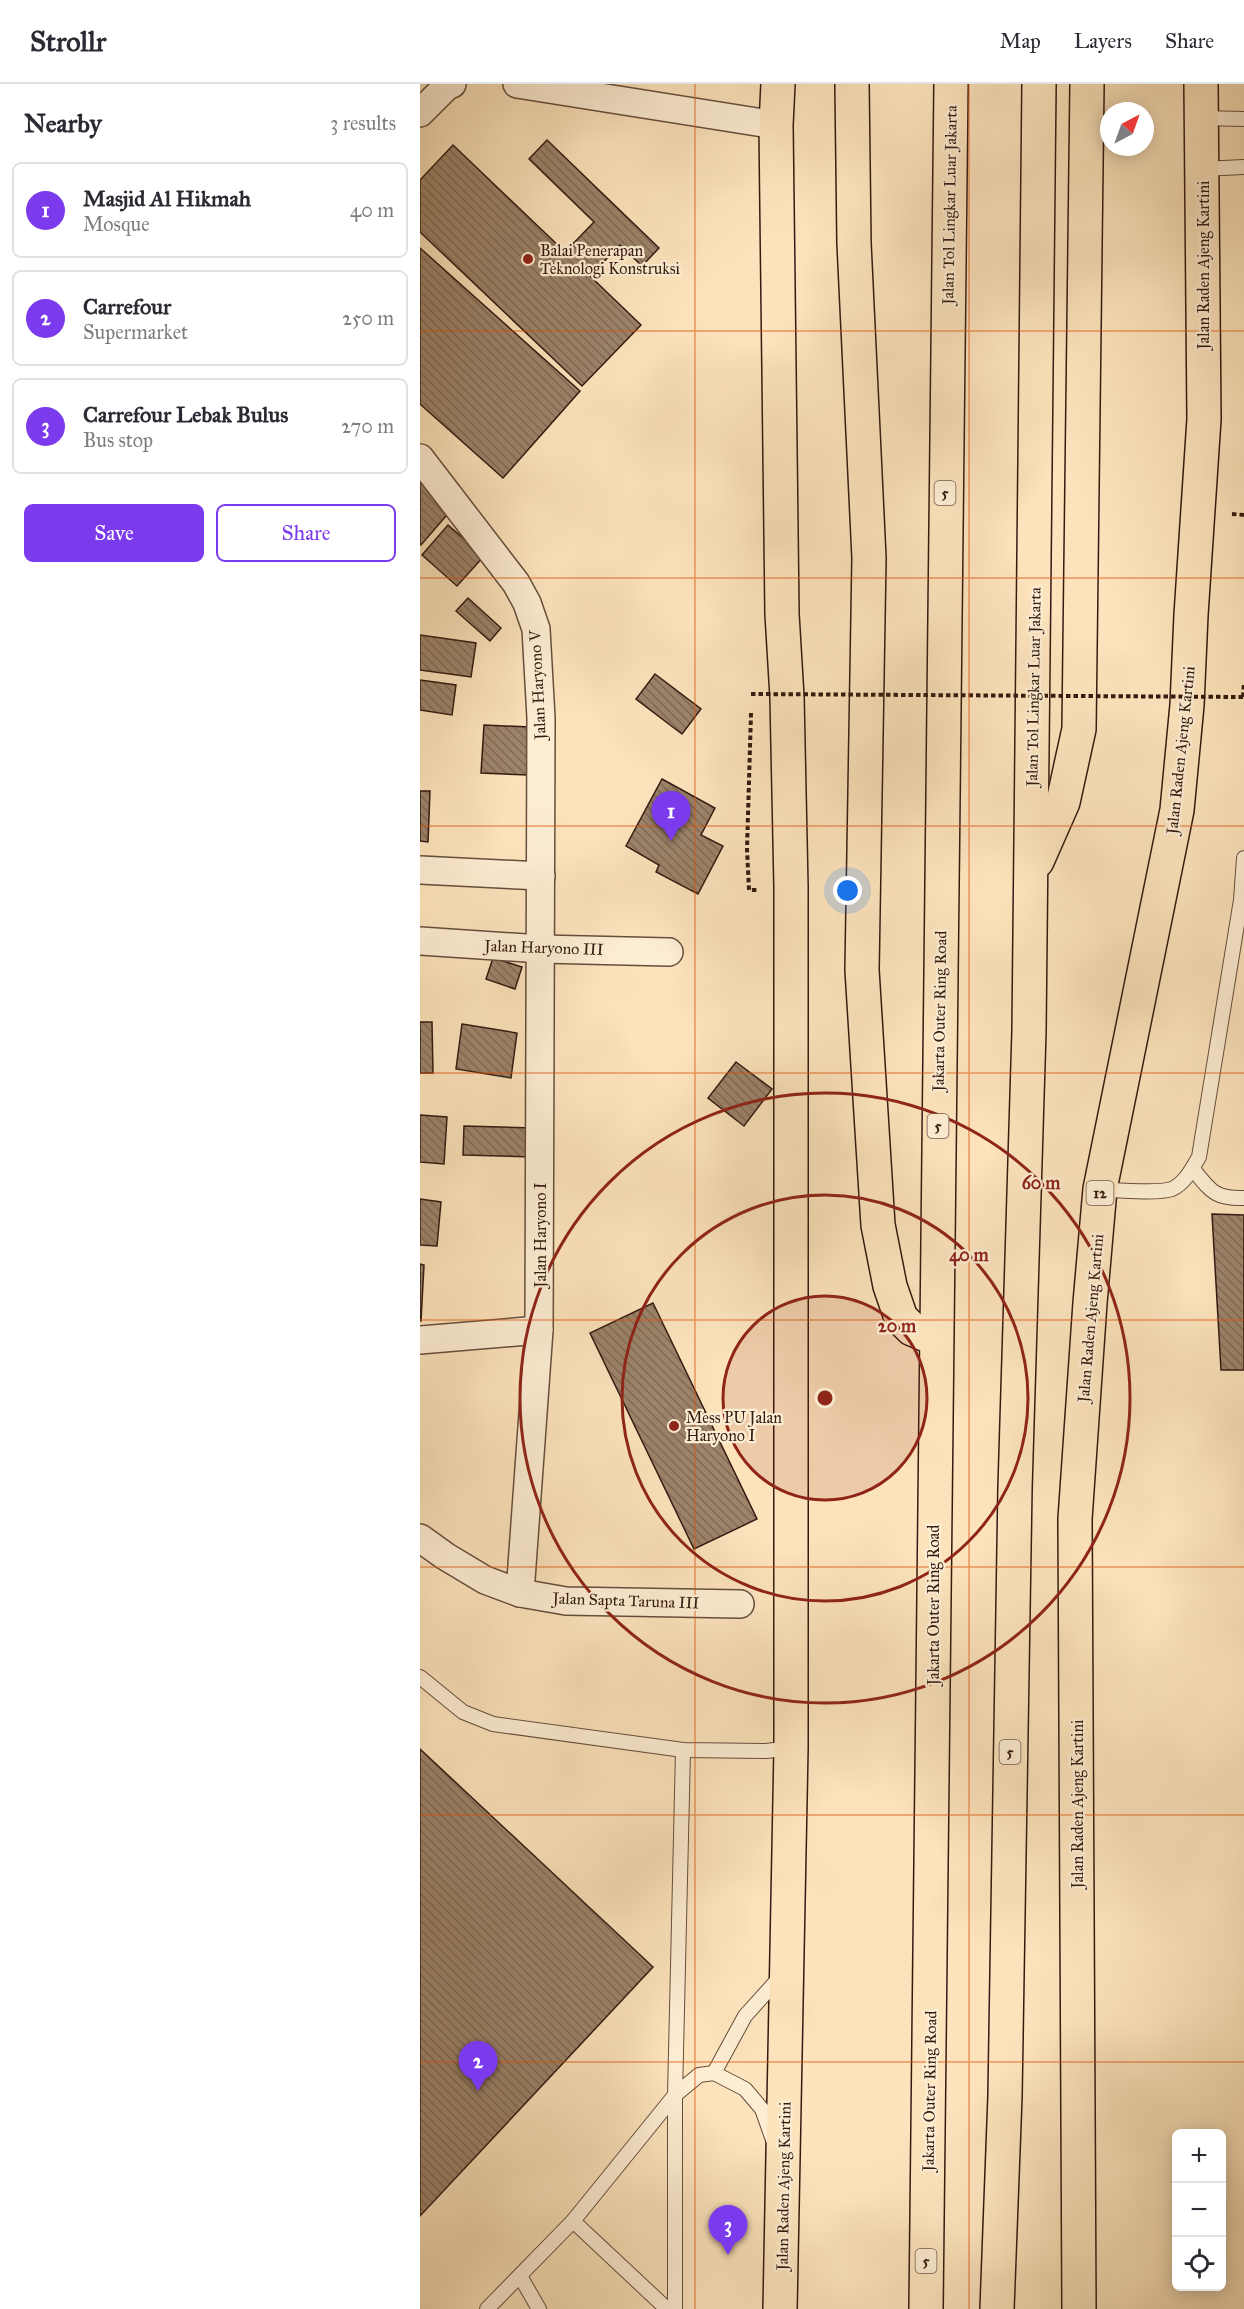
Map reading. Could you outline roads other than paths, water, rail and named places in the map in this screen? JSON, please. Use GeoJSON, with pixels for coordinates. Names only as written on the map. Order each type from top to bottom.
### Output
{"type":"FeatureCollection","features":[{"type":"Feature","properties":{"kind":"highway","name":"Jalan Raden Ajeng Kartini"},"geometry":{"type":"LineString","coordinates":[[778,84],[776,125],[782,614],[787,698],[791,887],[791,1748],[780,2309]]}},
{"type":"Feature","properties":{"kind":"highway"},"geometry":{"type":"LineString","coordinates":[[852,84],[854,243],[870,558],[862,970],[878,1225],[890,1286],[901,1318],[912,1329],[936,1345]]}},
{"type":"Feature","properties":{"kind":"highway","name":"Jalan Tol Lingkar Luar Jakarta"},"geometry":{"type":"LineString","coordinates":[[936,1345],[951,84]]}},
{"type":"Feature","properties":{"kind":"highway","name":"Jalan Tol Lingkar Luar Jakarta"},"geometry":{"type":"LineString","coordinates":[[997,2309],[1006,2085],[1015,1499],[1031,874],[1039,84]]}},
{"type":"Feature","properties":{"kind":"highway"},"geometry":{"type":"LineString","coordinates":[[1031,874],[1063,802],[1079,729],[1088,84]]}},
{"type":"Feature","properties":{"kind":"highway","name":"Jalan Raden Ajeng Kartini"},"geometry":{"type":"LineString","coordinates":[[1079,2309],[1075,1519],[1100,1189],[1177,810],[1187,705],[1204,419],[1201,84]]}},
{"type":"Feature","properties":{"kind":"highway","name":"Jakarta Outer Ring Road"},"geometry":{"type":"LineString","coordinates":[[926,2309],[936,1345]]}},
{"type":"Feature","properties":{"kind":"street"},"geometry":{"type":"LineString","coordinates":[[420,113],[447,86],[452,84]]}},
{"type":"Feature","properties":{"kind":"street"},"geometry":{"type":"LineString","coordinates":[[518,84],[776,125]]}},
{"type":"Feature","properties":{"kind":"street","name":"Jalan Haryono V"},"geometry":{"type":"LineString","coordinates":[[420,458],[516,583],[537,629],[541,718],[541,876]]}},
{"type":"Feature","properties":{"kind":"street"},"geometry":{"type":"LineString","coordinates":[[420,870],[541,876]]}},
{"type":"Feature","properties":{"kind":"street","name":"Jalan Haryono I"},"geometry":{"type":"LineString","coordinates":[[520,1593],[539,1330],[541,876]]}},
{"type":"Feature","properties":{"kind":"street","name":"Jalan Haryono III"},"geometry":{"type":"LineString","coordinates":[[420,941],[542,949],[669,952]]}},
{"type":"Feature","properties":{"kind":"street"},"geometry":{"type":"LineString","coordinates":[[420,1340],[539,1330]]}},
{"type":"Feature","properties":{"kind":"street","name":"Jalan Sapta Taruna III"},"geometry":{"type":"LineString","coordinates":[[420,1538],[485,1580],[520,1593],[566,1601],[740,1604]]}},
{"type":"Feature","properties":{"kind":"lane"},"geometry":{"type":"LineString","coordinates":[[1201,118],[1244,119]]}},
{"type":"Feature","properties":{"kind":"lane"},"geometry":{"type":"LineString","coordinates":[[1202,169],[1244,167]]}},
{"type":"Feature","properties":{"kind":"lane"},"geometry":{"type":"LineString","coordinates":[[1100,1189],[1172,1189],[1189,1176],[1193,1169],[1198,1157],[1202,1133],[1240,900],[1244,858]]}},
{"type":"Feature","properties":{"kind":"lane"},"geometry":{"type":"LineString","coordinates":[[1193,1169],[1212,1193],[1244,1198]]}},
{"type":"Feature","properties":{"kind":"lane"},"geometry":{"type":"LineString","coordinates":[[420,1677],[463,1712],[493,1724],[682,1750],[766,1751],[791,1748]]}},
{"type":"Feature","properties":{"kind":"lane"},"geometry":{"type":"LineString","coordinates":[[675,2309],[675,2095],[682,1750]]}},
{"type":"Feature","properties":{"kind":"lane"},"geometry":{"type":"LineString","coordinates":[[714,2073],[745,2016],[788,1967]]}},
{"type":"Feature","properties":{"kind":"lane"},"geometry":{"type":"LineString","coordinates":[[487,2309],[573,2220],[675,2095],[699,2075],[714,2073],[745,2089],[762,2109],[782,2164]]}},
{"type":"Feature","properties":{"kind":"lane"},"geometry":{"type":"LineString","coordinates":[[573,2220],[667,2309]]}},
{"type":"Feature","properties":{"kind":"lane"},"geometry":{"type":"LineString","coordinates":[[520,2276],[539,2309]]}},
{"type":"Feature","properties":{"kind":"place","name":"Balai Penerapan Teknologi Konstruksi"},"geometry":{"type":"Point","coordinates":[528,259]}},
{"type":"Feature","properties":{"kind":"place","name":"Masjid Al Hikmah"},"geometry":{"type":"Point","coordinates":[671,841]}},
{"type":"Feature","properties":{"kind":"place","name":"Mess PU Jalan Haryono I"},"geometry":{"type":"Point","coordinates":[674,1426]}},
{"type":"Feature","properties":{"kind":"place","name":"Carrefour"},"geometry":{"type":"Point","coordinates":[478,2091]}},
{"type":"Feature","properties":{"kind":"place","name":"Carrefour Lebak Bulus"},"geometry":{"type":"Point","coordinates":[728,2255]}}]}
